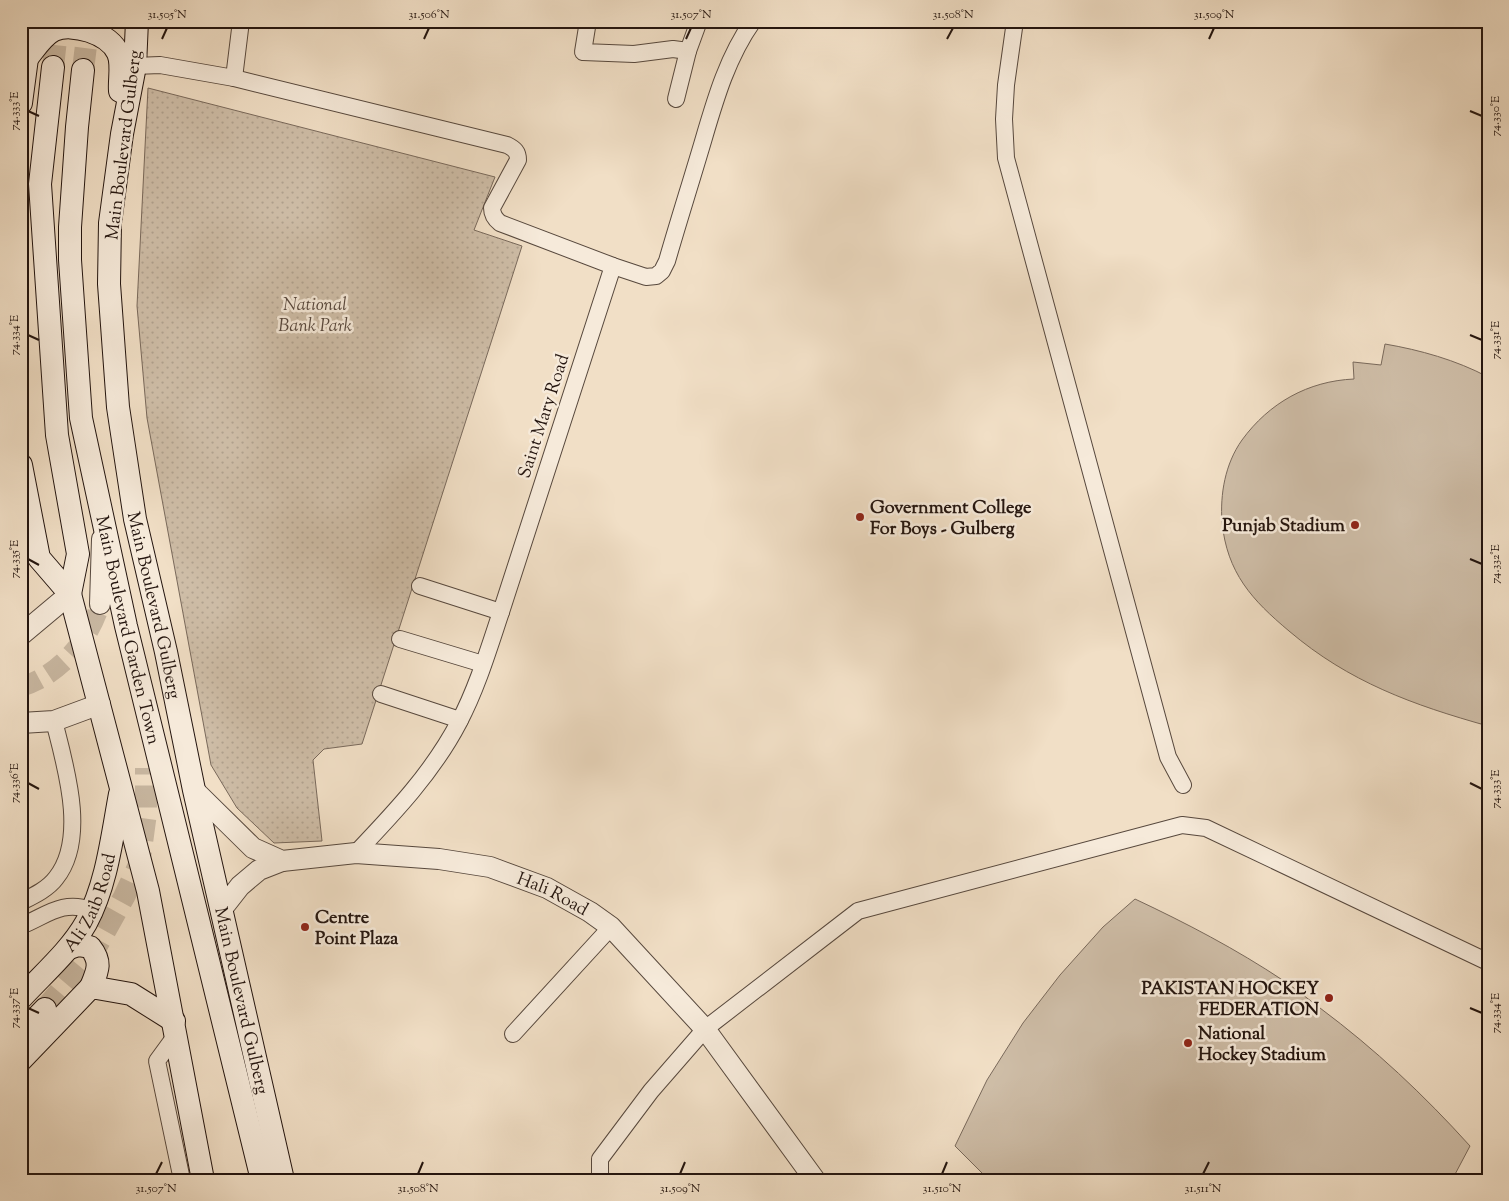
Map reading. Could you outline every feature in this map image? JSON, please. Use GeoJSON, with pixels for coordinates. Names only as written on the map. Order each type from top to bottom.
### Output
{"type":"FeatureCollection","features":[{"type":"Feature","properties":{"kind":"main road"},"geometry":{"type":"LineString","coordinates":[[21,103],[32,21]]}},
{"type":"Feature","properties":{"kind":"main road","name":"Main Boulevard Gulberg"},"geometry":{"type":"LineString","coordinates":[[137,21],[135,66],[122,134],[110,223],[109,284],[118,407],[135,519],[166,652],[194,790],[284,1180]]}},
{"type":"Feature","properties":{"kind":"main road"},"geometry":{"type":"LineString","coordinates":[[27,58],[52,31],[68,27],[84,29],[99,34],[118,52],[120,62],[119,86],[122,134]]}},
{"type":"Feature","properties":{"kind":"main road","name":"Main Boulevard Garden Town"},"geometry":{"type":"LineString","coordinates":[[53,67],[40,184],[57,435],[78,554],[70,594]]}},
{"type":"Feature","properties":{"kind":"main road","name":"Main Boulevard Garden Town"},"geometry":{"type":"LineString","coordinates":[[83,70],[71,194],[70,260],[82,418],[102,520],[126,626],[262,1180]]}},
{"type":"Feature","properties":{"kind":"main road"},"geometry":{"type":"LineString","coordinates":[[21,465],[39,558],[70,594],[148,890],[203,1180]]}},
{"type":"Feature","properties":{"kind":"main road"},"geometry":{"type":"LineString","coordinates":[[126,626],[142,724],[146,768]]}},
{"type":"Feature","properties":{"kind":"main road","name":"Ali Zaib Road"},"geometry":{"type":"LineString","coordinates":[[24,993],[69,948],[92,910],[104,876],[122,788]]}},
{"type":"Feature","properties":{"kind":"main road"},"geometry":{"type":"LineString","coordinates":[[21,1060],[90,987],[99,965],[97,955],[90,947],[78,946],[69,948]]}},
{"type":"Feature","properties":{"kind":"main road"},"geometry":{"type":"LineString","coordinates":[[90,987],[131,994],[175,1028]]}},
{"type":"Feature","properties":{"kind":"main road"},"geometry":{"type":"LineString","coordinates":[[21,1034],[45,1009]]}},
{"type":"Feature","properties":{"kind":"street"},"geometry":{"type":"LineString","coordinates":[[234,78],[240,21]]}},
{"type":"Feature","properties":{"kind":"street"},"geometry":{"type":"LineString","coordinates":[[588,21],[583,52],[634,54],[673,49],[688,51]]}},
{"type":"Feature","properties":{"kind":"street"},"geometry":{"type":"LineString","coordinates":[[676,99],[688,51],[699,21]]}},
{"type":"Feature","properties":{"kind":"street"},"geometry":{"type":"LineString","coordinates":[[135,66],[160,66],[234,78],[507,145],[518,154],[518,160],[492,208],[495,219],[500,223],[646,277],[656,276],[662,271],[667,261],[727,67],[742,36],[753,21]]}},
{"type":"Feature","properties":{"kind":"street"},"geometry":{"type":"LineString","coordinates":[[1016,21],[1006,85],[1004,119],[1006,158],[1168,757],[1183,784]]}},
{"type":"Feature","properties":{"kind":"street","name":"Saint Mary Road"},"geometry":{"type":"LineString","coordinates":[[356,853],[402,804],[430,767],[460,720],[483,664],[501,612],[613,266]]}},
{"type":"Feature","properties":{"kind":"street"},"geometry":{"type":"LineString","coordinates":[[100,604],[102,520]]}},
{"type":"Feature","properties":{"kind":"street"},"geometry":{"type":"LineString","coordinates":[[420,586],[501,612]]}},
{"type":"Feature","properties":{"kind":"street"},"geometry":{"type":"LineString","coordinates":[[21,635],[70,594]]}},
{"type":"Feature","properties":{"kind":"street"},"geometry":{"type":"LineString","coordinates":[[400,639],[483,664]]}},
{"type":"Feature","properties":{"kind":"street"},"geometry":{"type":"LineString","coordinates":[[381,694],[460,720]]}},
{"type":"Feature","properties":{"kind":"street"},"geometry":{"type":"LineString","coordinates":[[21,723],[54,721],[100,704]]}},
{"type":"Feature","properties":{"kind":"street"},"geometry":{"type":"LineString","coordinates":[[21,902],[34,896],[55,880],[64,866],[70,843],[72,804],[66,767],[54,721]]}},
{"type":"Feature","properties":{"kind":"street"},"geometry":{"type":"LineString","coordinates":[[194,790],[253,848],[282,861]]}},
{"type":"Feature","properties":{"kind":"street"},"geometry":{"type":"LineString","coordinates":[[600,1180],[600,1159],[652,1091],[705,1029],[858,911],[1182,825],[1206,828],[1488,962]]}},
{"type":"Feature","properties":{"kind":"street","name":"Hali Road"},"geometry":{"type":"LineString","coordinates":[[282,861],[356,853],[439,859],[490,867],[547,888],[590,912],[612,927],[705,1029],[816,1180]]}},
{"type":"Feature","properties":{"kind":"street"},"geometry":{"type":"LineString","coordinates":[[222,909],[240,886],[259,870],[282,861]]}},
{"type":"Feature","properties":{"kind":"street"},"geometry":{"type":"LineString","coordinates":[[21,926],[66,906],[92,910]]}},
{"type":"Feature","properties":{"kind":"street"},"geometry":{"type":"LineString","coordinates":[[513,1034],[612,927]]}},
{"type":"Feature","properties":{"kind":"street"},"geometry":{"type":"LineString","coordinates":[[175,1028],[158,1061],[182,1180]]}},
{"type":"Feature","properties":{"kind":"green space","name":"National Bank Park"},"geometry":{"type":"Polygon","coordinates":[[[148,88],[495,177],[474,230],[522,246],[362,744],[324,749],[313,760],[322,841],[274,843],[237,808],[211,765],[147,418],[137,306],[148,88]]]}},
{"type":"Feature","properties":{"kind":"green space","name":"Punjab Stadium"},"geometry":{"type":"Polygon","coordinates":[[[1385,344],[1438,356],[1488,377],[1488,726],[1383,690],[1359,678],[1312,649],[1276,620],[1253,596],[1236,571],[1229,556],[1222,522],[1223,490],[1231,459],[1242,440],[1264,415],[1291,396],[1321,384],[1354,379],[1353,362],[1381,365],[1385,344]]]}},
{"type":"Feature","properties":{"kind":"green space","name":"National Hockey Stadium"},"geometry":{"type":"Polygon","coordinates":[[[1135,899],[1211,937],[1266,969],[1289,984],[1380,1056],[1470,1146],[1452,1180],[989,1180],[955,1146],[987,1080],[1023,1023],[1060,975],[1103,927],[1135,899]]]}},
{"type":"Feature","properties":{"kind":"tunnel"},"geometry":{"type":"LineString","coordinates":[[53,67],[58,21]]}},
{"type":"Feature","properties":{"kind":"tunnel"},"geometry":{"type":"LineString","coordinates":[[83,70],[89,21]]}},
{"type":"Feature","properties":{"kind":"tunnel"},"geometry":{"type":"LineString","coordinates":[[21,687],[35,682],[48,674],[71,655],[89,631],[100,604]]}},
{"type":"Feature","properties":{"kind":"tunnel"},"geometry":{"type":"LineString","coordinates":[[45,1009],[94,951],[124,897],[139,865],[146,813],[146,768]]}},
{"type":"Feature","properties":{"kind":"place","name":"Government College For Boys - Gulberg"},"geometry":{"type":"Point","coordinates":[860,517]}},
{"type":"Feature","properties":{"kind":"place","name":"Punjab Stadium"},"geometry":{"type":"Point","coordinates":[1355,525]}},
{"type":"Feature","properties":{"kind":"place","name":"Centre Point Plaza"},"geometry":{"type":"Point","coordinates":[305,927]}},
{"type":"Feature","properties":{"kind":"place","name":"PAKISTAN HOCKEY FEDERATION"},"geometry":{"type":"Point","coordinates":[1329,998]}},
{"type":"Feature","properties":{"kind":"place","name":"National Hockey Stadium"},"geometry":{"type":"Point","coordinates":[1188,1043]}}]}
